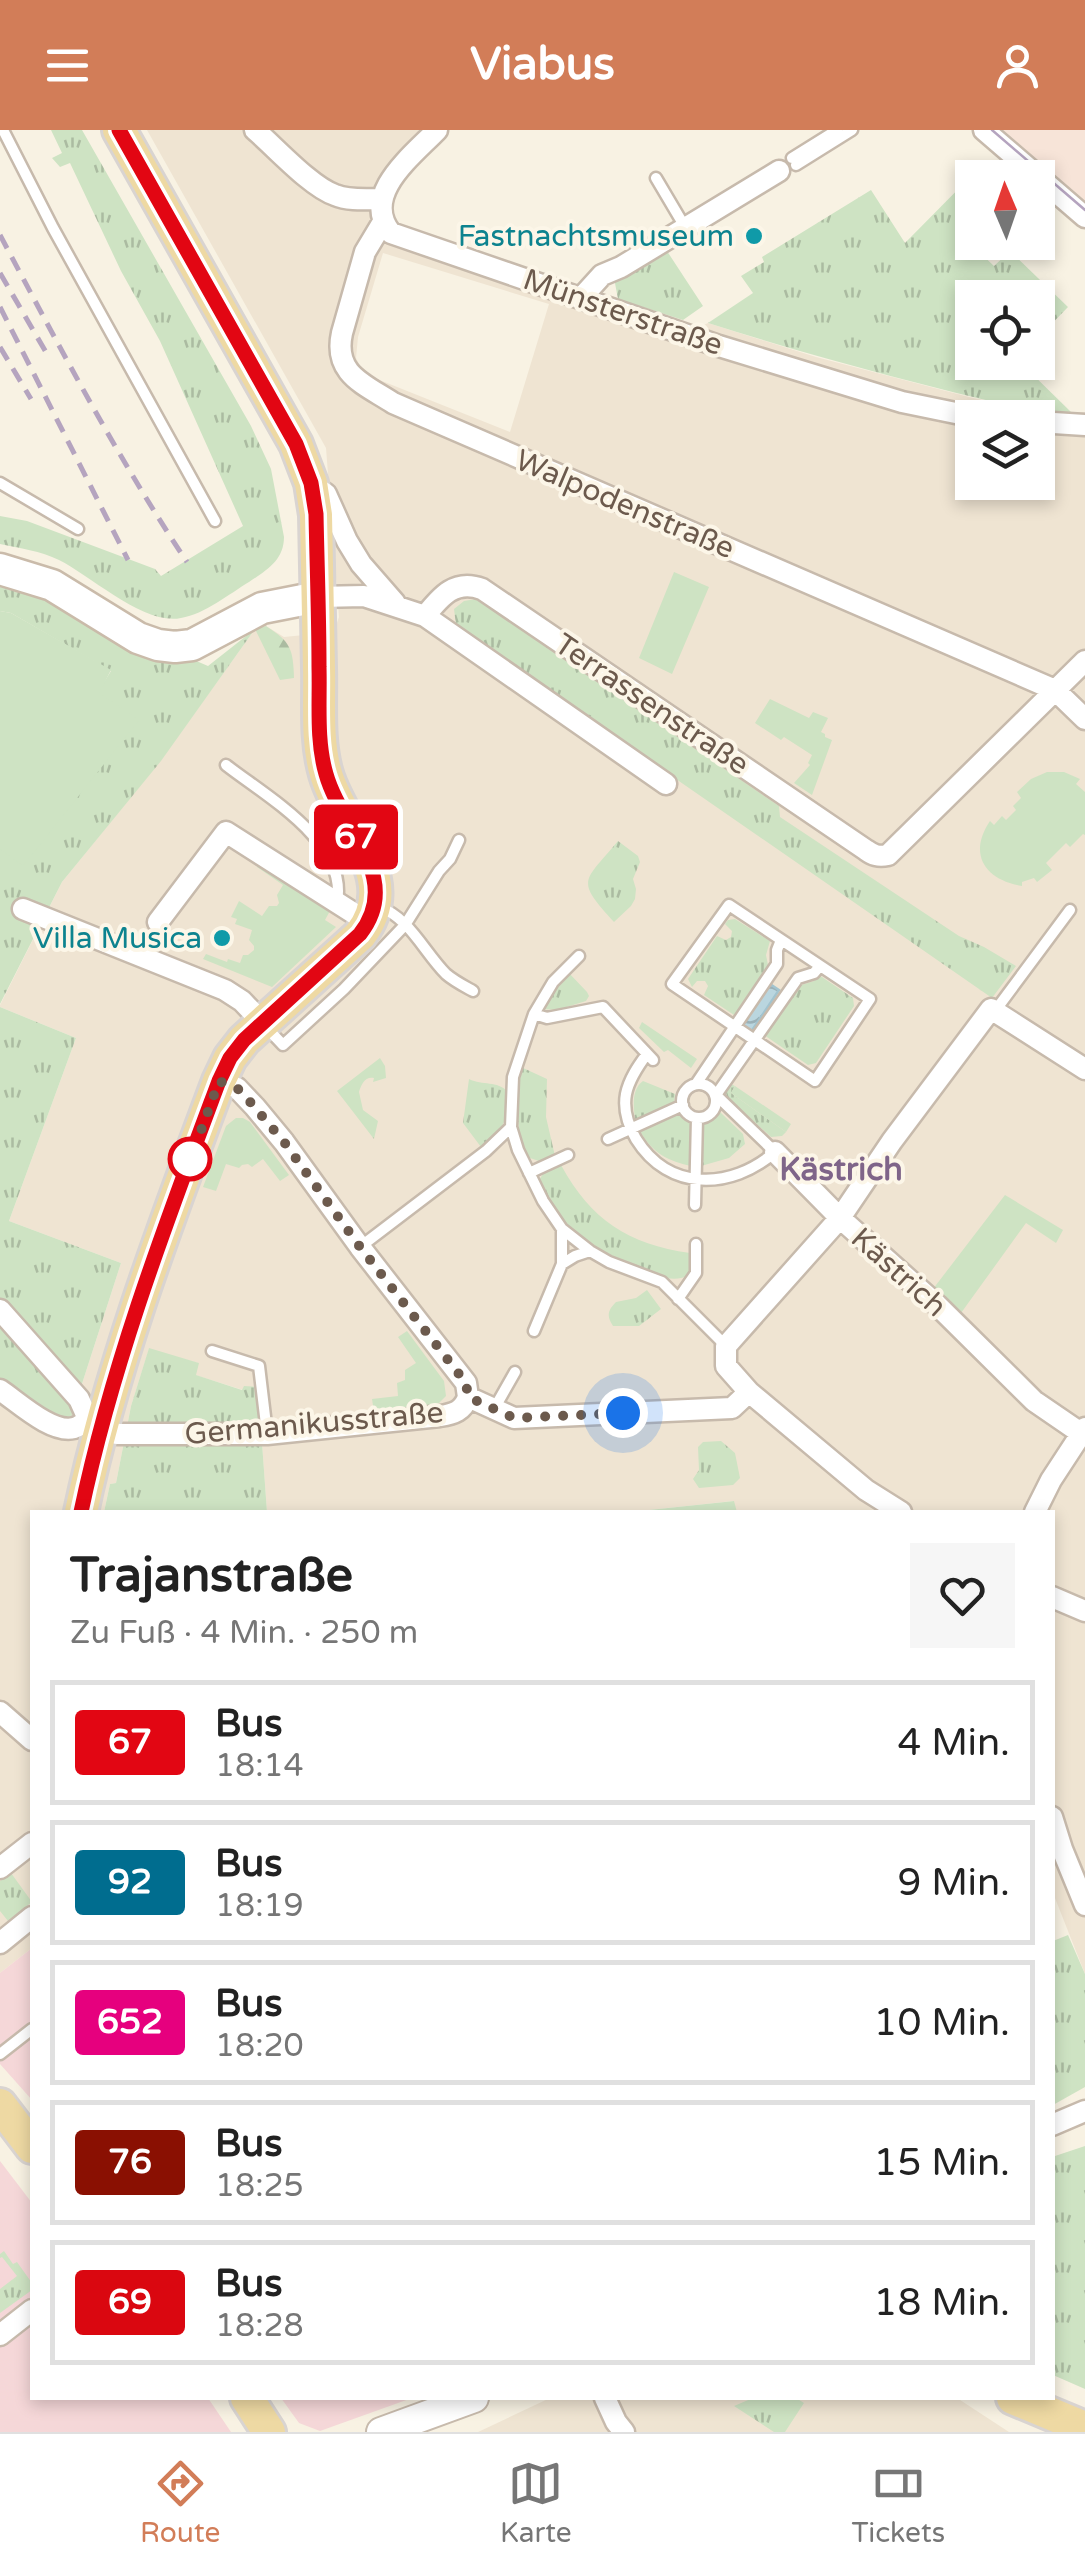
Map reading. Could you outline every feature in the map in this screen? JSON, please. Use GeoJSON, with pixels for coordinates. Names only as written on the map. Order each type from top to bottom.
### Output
{"type":"FeatureCollection","features":[{"type":"Feature","properties":{"kind":"main road"},"geometry":{"type":"LineString","coordinates":[[81,1510],[95,1423],[219,1081],[230,1058],[262,1022],[360,934],[372,914],[375,877],[333,794],[323,762],[316,514],[311,483],[296,444],[120,130]]}},
{"type":"Feature","properties":{"kind":"main road"},"geometry":{"type":"LineString","coordinates":[[0,569],[52,585],[138,638],[175,648],[192,645],[262,608],[318,597]]}},
{"type":"Feature","properties":{"kind":"main road"},"geometry":{"type":"LineString","coordinates":[[0,2105],[30,2143]]}},
{"type":"Feature","properties":{"kind":"main road"},"geometry":{"type":"LineString","coordinates":[[248,2400],[268,2432]]}},
{"type":"Feature","properties":{"kind":"main road"},"geometry":{"type":"LineString","coordinates":[[1018,2400],[1085,2428]]}},
{"type":"Feature","properties":{"kind":"street"},"geometry":{"type":"LineString","coordinates":[[255,130],[334,195],[382,200]]}},
{"type":"Feature","properties":{"kind":"street"},"geometry":{"type":"LineString","coordinates":[[384,222],[382,200],[386,186],[436,130]]}},
{"type":"Feature","properties":{"kind":"street"},"geometry":{"type":"LineString","coordinates":[[984,130],[1085,217]]}},
{"type":"Feature","properties":{"kind":"street"},"geometry":{"type":"LineString","coordinates":[[582,297],[602,275],[789,165]]}},
{"type":"Feature","properties":{"kind":"street","name":"Münsterstraße"},"geometry":{"type":"LineString","coordinates":[[384,222],[390,233],[405,239],[682,332],[902,402],[955,413]]}},
{"type":"Feature","properties":{"kind":"street","name":"Walpodenstraße"},"geometry":{"type":"LineString","coordinates":[[384,222],[365,252],[339,344],[341,360],[349,374],[394,404],[1056,690]]}},
{"type":"Feature","properties":{"kind":"street"},"geometry":{"type":"LineString","coordinates":[[1055,423],[1085,425]]}},
{"type":"Feature","properties":{"kind":"street"},"geometry":{"type":"LineString","coordinates":[[311,483],[326,494],[347,542],[396,605]]}},
{"type":"Feature","properties":{"kind":"street","name":"Terrassenstraße"},"geometry":{"type":"LineString","coordinates":[[425,616],[454,587],[465,584],[482,588],[866,850],[881,856],[888,855],[1056,690]]}},
{"type":"Feature","properties":{"kind":"street"},"geometry":{"type":"LineString","coordinates":[[318,597],[372,597],[425,616],[661,786]]}},
{"type":"Feature","properties":{"kind":"street"},"geometry":{"type":"LineString","coordinates":[[1085,661],[1056,690],[1085,719]]}},
{"type":"Feature","properties":{"kind":"street"},"geometry":{"type":"LineString","coordinates":[[158,922],[226,832],[337,903],[372,914]]}},
{"type":"Feature","properties":{"kind":"street"},"geometry":{"type":"LineString","coordinates":[[24,909],[224,990],[242,1001],[262,1022]]}},
{"type":"Feature","properties":{"kind":"street"},"geometry":{"type":"LineString","coordinates":[[898,1510],[866,1490],[749,1392],[726,1366],[726,1346],[840,1218],[892,1142],[993,1010],[1085,1070]]}},
{"type":"Feature","properties":{"kind":"street"},"geometry":{"type":"LineString","coordinates":[[219,1081],[240,1090],[284,1142],[466,1383],[468,1397]]}},
{"type":"Feature","properties":{"kind":"street","name":"Kästrich"},"geometry":{"type":"LineString","coordinates":[[775,1152],[1034,1402],[1084,1433]]}},
{"type":"Feature","properties":{"kind":"street"},"geometry":{"type":"LineString","coordinates":[[0,1310],[95,1423]]}},
{"type":"Feature","properties":{"kind":"street","name":"Germanikusstraße"},"geometry":{"type":"LineString","coordinates":[[0,1390],[49,1424],[68,1429],[95,1423],[118,1434],[267,1434],[451,1414],[465,1406],[468,1397],[514,1418],[732,1408],[749,1392]]}},
{"type":"Feature","properties":{"kind":"street"},"geometry":{"type":"LineString","coordinates":[[1036,1510],[1051,1480],[1084,1433]]}},
{"type":"Feature","properties":{"kind":"street"},"geometry":{"type":"LineString","coordinates":[[1055,1598],[1085,1611]]}},
{"type":"Feature","properties":{"kind":"street"},"geometry":{"type":"LineString","coordinates":[[0,1712],[30,1738]]}},
{"type":"Feature","properties":{"kind":"street"},"geometry":{"type":"LineString","coordinates":[[1055,1827],[1085,1906]]}},
{"type":"Feature","properties":{"kind":"street"},"geometry":{"type":"LineString","coordinates":[[0,1868],[30,1845]]}},
{"type":"Feature","properties":{"kind":"street"},"geometry":{"type":"LineString","coordinates":[[0,1942],[30,1919]]}},
{"type":"Feature","properties":{"kind":"street"},"geometry":{"type":"LineString","coordinates":[[1055,2125],[1085,2111]]}},
{"type":"Feature","properties":{"kind":"street"},"geometry":{"type":"LineString","coordinates":[[0,2335],[30,2312]]}},
{"type":"Feature","properties":{"kind":"street"},"geometry":{"type":"LineString","coordinates":[[0,2335],[30,2327]]}},
{"type":"Feature","properties":{"kind":"street"},"geometry":{"type":"LineString","coordinates":[[381,2432],[469,2400]]}},
{"type":"Feature","properties":{"kind":"street"},"geometry":{"type":"LineString","coordinates":[[607,2400],[624,2432]]}},
{"type":"Feature","properties":{"kind":"lane"},"geometry":{"type":"LineString","coordinates":[[3,130],[215,521]]}},
{"type":"Feature","properties":{"kind":"lane"},"geometry":{"type":"LineString","coordinates":[[789,165],[836,130]]}},
{"type":"Feature","properties":{"kind":"lane"},"geometry":{"type":"LineString","coordinates":[[789,165],[852,130]]}},
{"type":"Feature","properties":{"kind":"lane"},"geometry":{"type":"LineString","coordinates":[[656,178],[685,226]]}},
{"type":"Feature","properties":{"kind":"lane"},"geometry":{"type":"LineString","coordinates":[[0,483],[78,528]]}},
{"type":"Feature","properties":{"kind":"lane"},"geometry":{"type":"LineString","coordinates":[[226,765],[316,837],[337,873],[337,903]]}},
{"type":"Feature","properties":{"kind":"lane"},"geometry":{"type":"LineString","coordinates":[[262,1022],[283,1045],[344,990],[405,924],[459,840]]}},
{"type":"Feature","properties":{"kind":"lane"},"geometry":{"type":"LineString","coordinates":[[729,905],[781,940],[870,999],[816,1081],[672,984],[729,905]]}},
{"type":"Feature","properties":{"kind":"lane"},"geometry":{"type":"LineString","coordinates":[[993,1010],[1070,910]]}},
{"type":"Feature","properties":{"kind":"lane"},"geometry":{"type":"LineString","coordinates":[[372,914],[391,911],[449,977],[473,991]]}},
{"type":"Feature","properties":{"kind":"lane"},"geometry":{"type":"LineString","coordinates":[[781,940],[776,950],[777,964],[696,1084],[684,1094],[683,1105],[689,1114],[697,1118],[714,1110],[716,1095],[798,978],[814,973],[820,966]]}},
{"type":"Feature","properties":{"kind":"lane"},"geometry":{"type":"LineString","coordinates":[[580,956],[554,982],[534,1014],[513,1078],[511,1127],[518,1150],[562,1228],[610,1262],[662,1282],[726,1346]]}},
{"type":"Feature","properties":{"kind":"lane"},"geometry":{"type":"LineString","coordinates":[[534,1014],[546,1018],[603,1007],[650,1057],[638,1066],[626,1092],[625,1107],[631,1130],[642,1149],[674,1174],[696,1180],[740,1176],[775,1152],[708,1086],[696,1084]]}},
{"type":"Feature","properties":{"kind":"lane"},"geometry":{"type":"LineString","coordinates":[[608,1139],[683,1105]]}},
{"type":"Feature","properties":{"kind":"lane"},"geometry":{"type":"LineString","coordinates":[[696,1205],[697,1118]]}},
{"type":"Feature","properties":{"kind":"lane"},"geometry":{"type":"LineString","coordinates":[[360,1247],[511,1127]]}},
{"type":"Feature","properties":{"kind":"lane"},"geometry":{"type":"LineString","coordinates":[[494,1143],[518,1150]]}},
{"type":"Feature","properties":{"kind":"lane"},"geometry":{"type":"LineString","coordinates":[[528,1173],[568,1155]]}},
{"type":"Feature","properties":{"kind":"lane"},"geometry":{"type":"LineString","coordinates":[[534,1330],[562,1264],[562,1228]]}},
{"type":"Feature","properties":{"kind":"lane"},"geometry":{"type":"LineString","coordinates":[[678,1299],[696,1273],[696,1244]]}},
{"type":"Feature","properties":{"kind":"lane"},"geometry":{"type":"LineString","coordinates":[[562,1264],[590,1251]]}},
{"type":"Feature","properties":{"kind":"lane"},"geometry":{"type":"LineString","coordinates":[[212,1351],[259,1366],[267,1434]]}},
{"type":"Feature","properties":{"kind":"lane"},"geometry":{"type":"LineString","coordinates":[[494,1409],[515,1372]]}},
{"type":"Feature","properties":{"kind":"lane"},"geometry":{"type":"LineString","coordinates":[[0,2054],[30,2030]]}},
{"type":"Feature","properties":{"kind":"shaded area"},"geometry":{"type":"Polygon","coordinates":[[[147,130],[426,130],[376,191],[387,236],[689,332],[708,323],[816,357],[982,400],[955,400],[955,500],[1055,500],[1055,416],[1085,412],[1085,1974],[1055,1898],[1055,1510],[736,1510],[733,1501],[649,1510],[267,1510],[258,1388],[243,1390],[195,1375],[198,1363],[149,1349],[131,1406],[116,1483],[110,1484],[104,1510],[30,1510],[30,1950],[0,1973],[0,1381],[70,1421],[121,1263],[9,1221],[76,1038],[0,1005],[62,882],[161,760],[255,629],[266,626],[284,637],[334,632],[339,617],[326,448],[147,130]],[[383,253],[358,337],[356,358],[362,370],[510,432],[549,304],[383,253]]]}},
{"type":"Feature","properties":{"kind":"shaded area"},"geometry":{"type":"Polygon","coordinates":[[[997,130],[1085,130],[1085,206],[1055,180],[1055,160],[1032,160],[997,130]]]}},
{"type":"Feature","properties":{"kind":"shaded area"},"geometry":{"type":"Polygon","coordinates":[[[30,1950],[30,2098],[0,2064],[0,1973],[30,1950]]]}},
{"type":"Feature","properties":{"kind":"shaded area"},"geometry":{"type":"Polygon","coordinates":[[[0,2161],[30,2200],[30,2400],[209,2400],[231,2432],[0,2432],[0,2161]]]}},
{"type":"Feature","properties":{"kind":"shaded area"},"geometry":{"type":"Polygon","coordinates":[[[282,2400],[406,2400],[320,2431],[299,2423],[282,2400]]]}},
{"type":"Feature","properties":{"kind":"shaded area"},"geometry":{"type":"Polygon","coordinates":[[[546,2400],[960,2400],[1009,2432],[478,2432],[546,2400]]]}},
{"type":"Feature","properties":{"kind":"green space"},"geometry":{"type":"Polygon","coordinates":[[[51,130],[82,130],[251,426],[271,469],[284,537],[281,552],[262,573],[190,616],[151,615],[59,560],[0,544],[0,516],[27,521],[155,569],[161,576],[243,526],[160,341],[121,271],[70,163],[60,167],[52,158],[62,153],[51,130]]]}},
{"type":"Feature","properties":{"kind":"green space"},"geometry":{"type":"Polygon","coordinates":[[[871,190],[905,243],[955,192],[955,260],[988,260],[994,266],[1000,260],[1019,260],[1040,280],[955,280],[955,380],[1038,380],[1071,412],[1063,418],[1055,416],[1055,400],[973,397],[708,323],[753,293],[741,276],[764,262],[762,257],[871,190]]]}},
{"type":"Feature","properties":{"kind":"green space"},"geometry":{"type":"Polygon","coordinates":[[[665,248],[703,306],[683,320],[618,299],[614,278],[665,248]]]}},
{"type":"Feature","properties":{"kind":"green space"},"geometry":{"type":"Polygon","coordinates":[[[1055,294],[1068,307],[1055,320],[1055,294]]]}},
{"type":"Feature","properties":{"kind":"green space"},"geometry":{"type":"Polygon","coordinates":[[[674,572],[709,587],[672,674],[639,658],[674,572]]]}},
{"type":"Feature","properties":{"kind":"green space"},"geometry":{"type":"Polygon","coordinates":[[[0,580],[208,666],[255,629],[161,761],[62,882],[0,1004],[0,848],[111,671],[11,613],[0,611],[0,580]]]}},
{"type":"Feature","properties":{"kind":"green space"},"geometry":{"type":"Polygon","coordinates":[[[476,599],[779,806],[780,817],[959,936],[1016,966],[992,998],[461,630],[456,625],[454,609],[464,601],[476,599]]]}},
{"type":"Feature","properties":{"kind":"green space"},"geometry":{"type":"Polygon","coordinates":[[[0,611],[11,613],[111,670],[99,693],[139,720],[23,866],[0,849],[0,611]]]}},
{"type":"Feature","properties":{"kind":"green space"},"geometry":{"type":"Polygon","coordinates":[[[266,626],[289,647],[294,678],[280,680],[255,629],[266,626]]]}},
{"type":"Feature","properties":{"kind":"green space"},"geometry":{"type":"Polygon","coordinates":[[[770,699],[809,718],[813,712],[828,718],[821,732],[832,740],[812,795],[794,783],[810,765],[812,755],[755,723],[770,699]]]}},
{"type":"Feature","properties":{"kind":"green space"},"geometry":{"type":"Polygon","coordinates":[[[1047,772],[1064,772],[1080,779],[1076,784],[1085,792],[1085,835],[1070,847],[1066,843],[1046,863],[1052,870],[1037,882],[1034,878],[1022,882],[1022,886],[1009,883],[984,864],[980,845],[983,833],[990,821],[994,825],[1002,816],[1006,820],[1021,798],[1017,792],[1031,779],[1047,772]]]}},
{"type":"Feature","properties":{"kind":"green space"},"geometry":{"type":"Polygon","coordinates":[[[618,841],[640,862],[633,879],[635,899],[614,922],[593,897],[588,881],[618,841]]]}},
{"type":"Feature","properties":{"kind":"green space"},"geometry":{"type":"Polygon","coordinates":[[[261,859],[331,909],[325,920],[336,927],[272,987],[203,959],[206,954],[240,963],[243,955],[254,950],[249,940],[252,930],[235,924],[237,919],[231,917],[239,901],[262,916],[269,906],[279,903],[277,895],[283,885],[257,867],[261,859]]]}},
{"type":"Feature","properties":{"kind":"green space"},"geometry":{"type":"Polygon","coordinates":[[[735,919],[770,941],[768,965],[734,1015],[704,995],[708,986],[705,981],[697,981],[692,987],[688,979],[717,936],[726,940],[731,937],[732,931],[725,924],[735,919]]]}},
{"type":"Feature","properties":{"kind":"green space"},"geometry":{"type":"Polygon","coordinates":[[[568,972],[587,992],[586,1001],[557,1010],[542,1009],[556,985],[568,972]]]}},
{"type":"Feature","properties":{"kind":"green space"},"geometry":{"type":"Polygon","coordinates":[[[819,975],[853,998],[854,1006],[816,1063],[808,1065],[764,1035],[798,986],[819,975]]]}},
{"type":"Feature","properties":{"kind":"green space"},"geometry":{"type":"Polygon","coordinates":[[[0,1007],[76,1038],[9,1221],[121,1263],[70,1421],[63,1423],[0,1381],[0,1007]]]}},
{"type":"Feature","properties":{"kind":"green space"},"geometry":{"type":"Polygon","coordinates":[[[642,1022],[697,1059],[691,1068],[668,1050],[664,1052],[639,1028],[642,1022]]]}},
{"type":"Feature","properties":{"kind":"green space"},"geometry":{"type":"Polygon","coordinates":[[[380,1058],[386,1078],[373,1082],[374,1078],[368,1078],[359,1092],[363,1110],[378,1121],[374,1139],[337,1091],[380,1058]]]}},
{"type":"Feature","properties":{"kind":"green space"},"geometry":{"type":"Polygon","coordinates":[[[521,1067],[547,1079],[546,1117],[555,1156],[542,1162],[530,1158],[521,1138],[521,1067]]]}},
{"type":"Feature","properties":{"kind":"green space"},"geometry":{"type":"Polygon","coordinates":[[[469,1079],[508,1092],[503,1124],[481,1147],[463,1123],[469,1079]]]}},
{"type":"Feature","properties":{"kind":"green space"},"geometry":{"type":"Polygon","coordinates":[[[643,1081],[675,1094],[674,1106],[636,1123],[635,1094],[643,1081]]]}},
{"type":"Feature","properties":{"kind":"green space"},"geometry":{"type":"Polygon","coordinates":[[[729,1083],[735,1086],[731,1093],[786,1132],[771,1137],[727,1097],[725,1088],[729,1083]]]}},
{"type":"Feature","properties":{"kind":"green space"},"geometry":{"type":"Polygon","coordinates":[[[735,1086],[791,1124],[786,1132],[731,1093],[735,1086]]]}},
{"type":"Feature","properties":{"kind":"green space"},"geometry":{"type":"Polygon","coordinates":[[[720,1112],[743,1134],[745,1144],[729,1158],[701,1166],[701,1124],[720,1112]]]}},
{"type":"Feature","properties":{"kind":"green space"},"geometry":{"type":"Polygon","coordinates":[[[677,1114],[692,1124],[692,1166],[662,1155],[640,1131],[677,1114]]]}},
{"type":"Feature","properties":{"kind":"green space"},"geometry":{"type":"Polygon","coordinates":[[[236,1118],[250,1122],[289,1175],[280,1181],[263,1159],[252,1167],[226,1164],[216,1191],[203,1187],[226,1126],[236,1118]]]}},
{"type":"Feature","properties":{"kind":"green space"},"geometry":{"type":"Polygon","coordinates":[[[561,1165],[585,1201],[614,1226],[648,1243],[690,1253],[689,1275],[663,1278],[647,1273],[613,1258],[574,1232],[552,1209],[539,1180],[545,1171],[561,1165]]]}},
{"type":"Feature","properties":{"kind":"green space"},"geometry":{"type":"Polygon","coordinates":[[[1005,1195],[1063,1230],[1056,1243],[1026,1223],[961,1313],[933,1289],[1005,1195]]]}},
{"type":"Feature","properties":{"kind":"green space"},"geometry":{"type":"Polygon","coordinates":[[[647,1290],[661,1309],[639,1326],[613,1326],[609,1313],[616,1302],[636,1298],[647,1290]]]}},
{"type":"Feature","properties":{"kind":"green space"},"geometry":{"type":"Polygon","coordinates":[[[407,1331],[444,1381],[446,1396],[431,1406],[374,1412],[372,1399],[398,1396],[397,1383],[405,1380],[405,1370],[416,1363],[398,1337],[407,1331]]]}},
{"type":"Feature","properties":{"kind":"green space"},"geometry":{"type":"Polygon","coordinates":[[[149,1348],[199,1363],[196,1375],[242,1390],[244,1386],[258,1387],[267,1510],[104,1510],[110,1484],[116,1483],[131,1406],[149,1348]]]}},
{"type":"Feature","properties":{"kind":"green space"},"geometry":{"type":"Polygon","coordinates":[[[721,1441],[735,1453],[740,1478],[733,1485],[699,1488],[693,1479],[699,1470],[698,1447],[703,1442],[721,1441]]]}},
{"type":"Feature","properties":{"kind":"green space"},"geometry":{"type":"Polygon","coordinates":[[[734,1501],[736,1510],[649,1510],[734,1501]]]}},
{"type":"Feature","properties":{"kind":"green space"},"geometry":{"type":"Polygon","coordinates":[[[11,1873],[30,1899],[30,1904],[8,1921],[0,1911],[0,1881],[11,1873]]]}},
{"type":"Feature","properties":{"kind":"green space"},"geometry":{"type":"Polygon","coordinates":[[[1068,1935],[1085,1974],[1085,2087],[1055,2104],[1055,1940],[1068,1935]]]}},
{"type":"Feature","properties":{"kind":"green space"},"geometry":{"type":"Polygon","coordinates":[[[1085,2146],[1085,2389],[1055,2376],[1055,2156],[1085,2146]]]}},
{"type":"Feature","properties":{"kind":"green space"},"geometry":{"type":"Polygon","coordinates":[[[4,2251],[13,2264],[17,2262],[30,2280],[30,2291],[0,2313],[0,2289],[17,2276],[0,2254],[4,2251]]]}},
{"type":"Feature","properties":{"kind":"green space"},"geometry":{"type":"Polygon","coordinates":[[[748,2400],[804,2403],[785,2432],[774,2432],[734,2406],[748,2400]]]}},
{"type":"Feature","properties":{"kind":"water"},"geometry":{"type":"Polygon","coordinates":[[[770,984],[779,990],[751,1032],[741,1026],[770,984]]]}},
{"type":"Feature","properties":{"kind":"tram line"},"geometry":{"type":"LineString","coordinates":[[992,130],[1085,210]]}},
{"type":"Feature","properties":{"kind":"railway"},"geometry":{"type":"LineString","coordinates":[[0,235],[113,442],[187,562]]}},
{"type":"Feature","properties":{"kind":"railway"},"geometry":{"type":"LineString","coordinates":[[0,273],[47,354]]}},
{"type":"Feature","properties":{"kind":"railway"},"geometry":{"type":"LineString","coordinates":[[0,307],[128,560]]}},
{"type":"Feature","properties":{"kind":"railway"},"geometry":{"type":"LineString","coordinates":[[0,347],[31,399]]}},
{"type":"Feature","properties":{"kind":"bus line","name":"67"},"geometry":{"type":"LineString","coordinates":[[81,1510],[138,1303],[219,1081],[244,1040],[360,934],[369,922],[376,892],[370,863],[333,794],[323,762],[316,514],[311,483],[296,444],[119,130]]}},
{"type":"Feature","properties":{"kind":"place","name":"Fastnachtsmuseum"},"geometry":{"type":"Point","coordinates":[754,236]}},
{"type":"Feature","properties":{"kind":"place","name":"Villa Musica"},"geometry":{"type":"Point","coordinates":[222,938]}},
{"type":"Feature","properties":{"kind":"district","name":"Kästrich"},"geometry":{"type":"Point","coordinates":[841,1169]}},
{"type":"Feature","properties":{"kind":"route"},"geometry":{"type":"LineString","coordinates":[[190,1159],[219,1081],[237,1088],[284,1142],[466,1383],[468,1397],[514,1418],[623,1413]]}}]}
